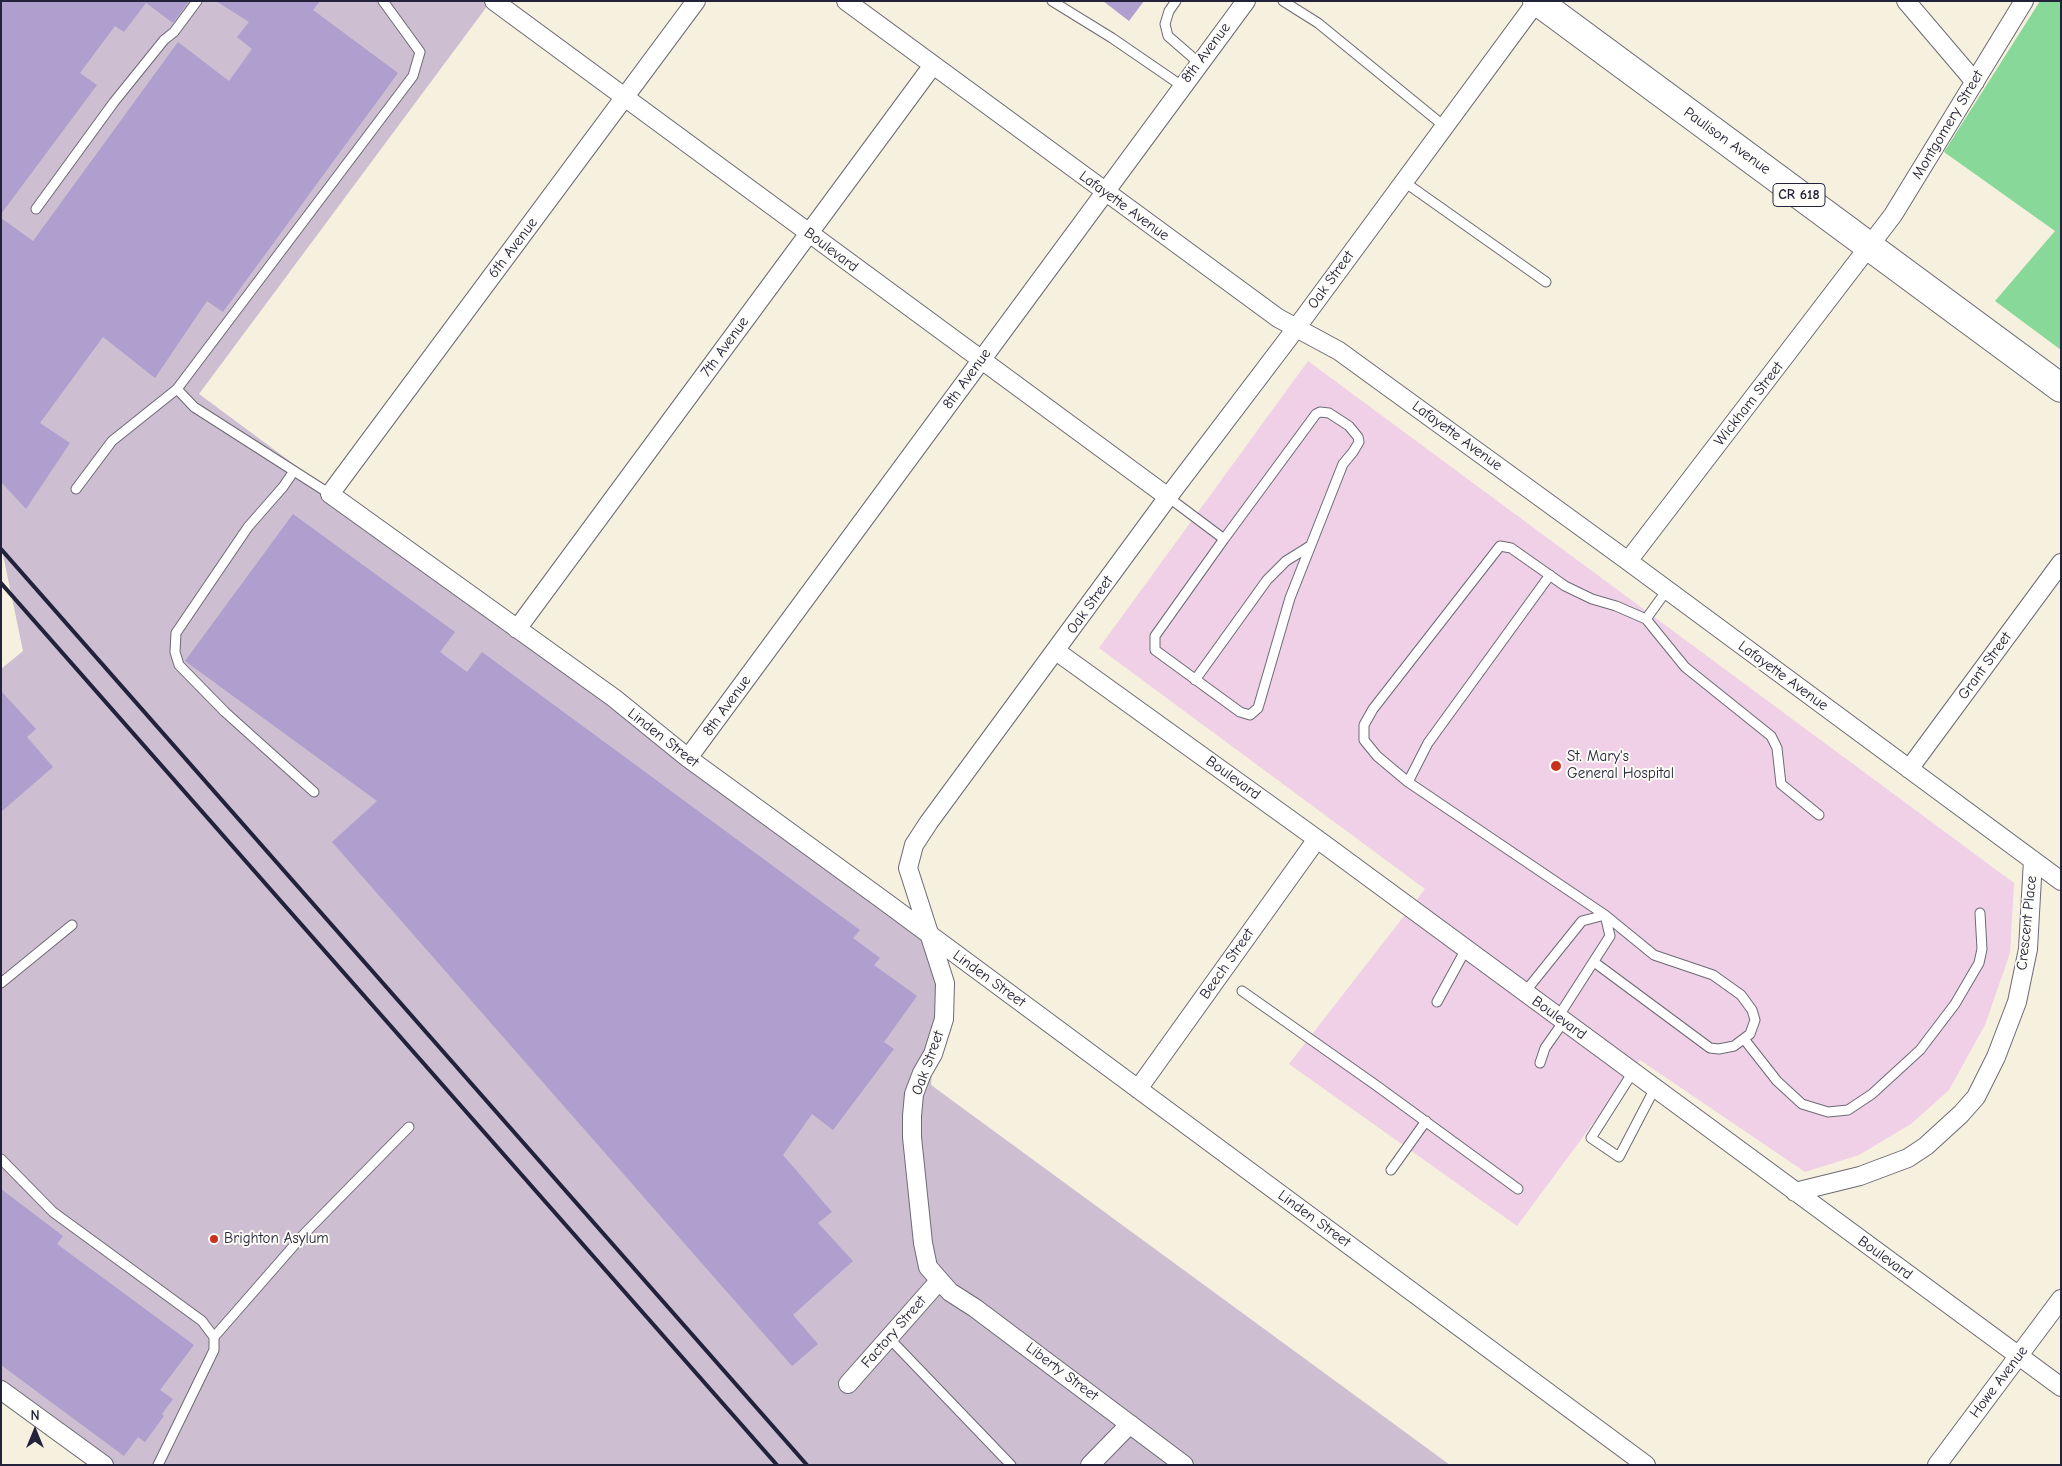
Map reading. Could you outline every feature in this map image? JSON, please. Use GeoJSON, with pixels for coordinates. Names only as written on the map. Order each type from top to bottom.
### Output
{"type":"FeatureCollection","features":[{"type":"Feature","properties":{"kind":"main road","name":"Paulison Avenue"},"geometry":{"type":"LineString","coordinates":[[1537,1],[2061,388]]}},
{"type":"Feature","properties":{"kind":"street","name":"Boulevard"},"geometry":{"type":"LineString","coordinates":[[494,1],[1168,497]]}},
{"type":"Feature","properties":{"kind":"street","name":"6th Avenue"},"geometry":{"type":"LineString","coordinates":[[330,494],[696,1]]}},
{"type":"Feature","properties":{"kind":"street","name":"Lafayette Avenue"},"geometry":{"type":"LineString","coordinates":[[846,1],[1278,318],[1339,351],[1628,561],[2061,881]]}},
{"type":"Feature","properties":{"kind":"street","name":"8th Avenue"},"geometry":{"type":"LineString","coordinates":[[688,758],[1246,1]]}},
{"type":"Feature","properties":{"kind":"street","name":"Oak Street"},"geometry":{"type":"LineString","coordinates":[[939,1281],[928,1267],[923,1243],[912,1136],[914,1094],[922,1073],[933,1054],[944,1019],[945,983],[908,868],[914,846],[929,822],[1168,497],[1537,1]]}},
{"type":"Feature","properties":{"kind":"street"},"geometry":{"type":"LineString","coordinates":[[1906,1],[1974,82]]}},
{"type":"Feature","properties":{"kind":"street","name":"Montgomery Street"},"geometry":{"type":"LineString","coordinates":[[1870,247],[1894,215],[2024,1]]}},
{"type":"Feature","properties":{"kind":"street","name":"7th Avenue"},"geometry":{"type":"LineString","coordinates":[[517,628],[933,65]]}},
{"type":"Feature","properties":{"kind":"street","name":"Wickham Street"},"geometry":{"type":"LineString","coordinates":[[1628,561],[1870,247]]}},
{"type":"Feature","properties":{"kind":"street","name":"Linden Street"},"geometry":{"type":"LineString","coordinates":[[330,494],[614,698],[688,758],[1646,1465]]}},
{"type":"Feature","properties":{"kind":"street","name":"Grant Street"},"geometry":{"type":"LineString","coordinates":[[1909,769],[2061,563]]}},
{"type":"Feature","properties":{"kind":"street","name":"Boulevard"},"geometry":{"type":"LineString","coordinates":[[1056,651],[1316,838],[2061,1387]]}},
{"type":"Feature","properties":{"kind":"street","name":"Beech Street"},"geometry":{"type":"LineString","coordinates":[[1138,1089],[1316,838]]}},
{"type":"Feature","properties":{"kind":"street","name":"Crescent Place"},"geometry":{"type":"LineString","coordinates":[[1795,1192],[1860,1176],[1908,1158],[1926,1146],[1961,1114],[1976,1097],[1996,1057],[2017,1002],[2028,949],[2033,860]]}},
{"type":"Feature","properties":{"kind":"street","name":"Factory Street"},"geometry":{"type":"LineString","coordinates":[[848,1384],[939,1281]]}},
{"type":"Feature","properties":{"kind":"street","name":"Liberty Street"},"geometry":{"type":"LineString","coordinates":[[939,1281],[950,1292],[975,1308],[1184,1465]]}},
{"type":"Feature","properties":{"kind":"street","name":"Howe Avenue"},"geometry":{"type":"LineString","coordinates":[[1937,1465],[2061,1299]]}},
{"type":"Feature","properties":{"kind":"street"},"geometry":{"type":"LineString","coordinates":[[1,1390],[104,1465]]}},
{"type":"Feature","properties":{"kind":"street"},"geometry":{"type":"LineString","coordinates":[[1090,1465],[1130,1424]]}},
{"type":"Feature","properties":{"kind":"lane"},"geometry":{"type":"LineString","coordinates":[[36,209],[114,102],[164,40],[174,32],[197,1]]}},
{"type":"Feature","properties":{"kind":"lane"},"geometry":{"type":"LineString","coordinates":[[76,489],[112,441],[177,389],[412,76],[420,52],[383,1]]}},
{"type":"Feature","properties":{"kind":"lane"},"geometry":{"type":"LineString","coordinates":[[1052,1],[1112,38],[1182,86]]}},
{"type":"Feature","properties":{"kind":"lane"},"geometry":{"type":"LineString","coordinates":[[1176,1],[1169,11],[1165,24],[1168,36],[1199,63]]}},
{"type":"Feature","properties":{"kind":"lane"},"geometry":{"type":"LineString","coordinates":[[1283,1],[1318,23],[1444,126]]}},
{"type":"Feature","properties":{"kind":"lane"},"geometry":{"type":"LineString","coordinates":[[1403,181],[1546,282]]}},
{"type":"Feature","properties":{"kind":"lane"},"geometry":{"type":"LineString","coordinates":[[177,389],[194,407],[330,494]]}},
{"type":"Feature","properties":{"kind":"lane"},"geometry":{"type":"LineString","coordinates":[[1320,412],[1324,412],[1349,426],[1358,437],[1359,442],[1343,464],[1310,546],[1290,598],[1258,708],[1250,715],[1240,712],[1155,650],[1155,636],[1224,538],[1313,418],[1320,412]]}},
{"type":"Feature","properties":{"kind":"lane"},"geometry":{"type":"LineString","coordinates":[[294,471],[283,488],[248,527],[176,634],[175,652],[178,665],[218,705],[314,792]]}},
{"type":"Feature","properties":{"kind":"lane"},"geometry":{"type":"LineString","coordinates":[[1168,497],[1224,538]]}},
{"type":"Feature","properties":{"kind":"lane"},"geometry":{"type":"LineString","coordinates":[[1195,680],[1267,580],[1286,561],[1310,546]]}},
{"type":"Feature","properties":{"kind":"lane"},"geometry":{"type":"LineString","coordinates":[[1594,962],[1710,1048],[1720,1049],[1734,1046],[1750,1034],[1754,1020],[1752,1010],[1741,995],[1713,975],[1654,955],[1605,915],[1408,782],[1377,756],[1364,740],[1364,725],[1373,709],[1500,546],[1511,548],[1565,586],[1592,599],[1616,606],[1646,619],[1686,667],[1771,736],[1776,748],[1781,784],[1819,815]]}},
{"type":"Feature","properties":{"kind":"lane"},"geometry":{"type":"LineString","coordinates":[[1408,782],[1428,743],[1550,576]]}},
{"type":"Feature","properties":{"kind":"lane"},"geometry":{"type":"LineString","coordinates":[[1646,619],[1667,590]]}},
{"type":"Feature","properties":{"kind":"lane"},"geometry":{"type":"LineString","coordinates":[[1744,1039],[1777,1081],[1802,1104],[1828,1112],[1848,1110],[1872,1094],[1920,1050],[1955,1004],[1979,964],[1982,949],[1980,913]]}},
{"type":"Feature","properties":{"kind":"lane"},"geometry":{"type":"LineString","coordinates":[[1540,1063],[1545,1048],[1610,936],[1605,915]]}},
{"type":"Feature","properties":{"kind":"lane"},"geometry":{"type":"LineString","coordinates":[[1524,992],[1582,921],[1605,915]]}},
{"type":"Feature","properties":{"kind":"lane"},"geometry":{"type":"LineString","coordinates":[[1,983],[72,925]]}},
{"type":"Feature","properties":{"kind":"lane"},"geometry":{"type":"LineString","coordinates":[[1437,1002],[1466,949]]}},
{"type":"Feature","properties":{"kind":"lane"},"geometry":{"type":"LineString","coordinates":[[1242,992],[1426,1121],[1518,1189]]}},
{"type":"Feature","properties":{"kind":"lane"},"geometry":{"type":"LineString","coordinates":[[1633,1072],[1591,1138],[1619,1157],[1655,1088]]}},
{"type":"Feature","properties":{"kind":"lane"},"geometry":{"type":"LineString","coordinates":[[1391,1170],[1426,1121]]}},
{"type":"Feature","properties":{"kind":"lane"},"geometry":{"type":"LineString","coordinates":[[214,1337],[304,1234],[409,1127]]}},
{"type":"Feature","properties":{"kind":"lane"},"geometry":{"type":"LineString","coordinates":[[1,1159],[53,1212],[202,1321],[214,1337],[214,1350],[158,1465]]}},
{"type":"Feature","properties":{"kind":"lane"},"geometry":{"type":"LineString","coordinates":[[888,1338],[1011,1465]]}},
{"type":"Feature","properties":{"kind":"shaded area"},"geometry":{"type":"Polygon","coordinates":[[[1,1],[491,1],[199,394],[941,943],[931,1085],[1450,1465],[98,1465],[1,1392],[1,669],[23,651],[1,545],[1,1]]]}},
{"type":"Feature","properties":{"kind":"shaded area","name":"St. Mary's General Hospital"},"geometry":{"type":"Polygon","coordinates":[[[1308,361],[2014,883],[2010,953],[1985,1025],[1949,1090],[1911,1124],[1859,1155],[1805,1172],[1640,1060],[1517,1226],[1289,1064],[1425,889],[1099,648],[1308,361]]]}},
{"type":"Feature","properties":{"kind":"green space"},"geometry":{"type":"Polygon","coordinates":[[[2040,1],[2061,1],[2061,350],[1995,301],[2055,231],[1944,152],[2040,1]]]}},
{"type":"Feature","properties":{"kind":"building"},"geometry":{"type":"Polygon","coordinates":[[[1,1],[189,1],[173,23],[146,3],[124,32],[115,26],[80,73],[97,85],[1,214],[1,1]]]}},
{"type":"Feature","properties":{"kind":"building"},"geometry":{"type":"Polygon","coordinates":[[[216,1],[320,1],[313,10],[398,73],[223,312],[207,301],[155,378],[103,337],[40,423],[70,443],[26,509],[1,482],[1,218],[33,241],[178,42],[229,81],[252,49],[237,37],[249,22],[216,1]]]}},
{"type":"Feature","properties":{"kind":"building"},"geometry":{"type":"Polygon","coordinates":[[[1103,1],[1144,1],[1129,21],[1103,1]]]}},
{"type":"Feature","properties":{"kind":"building"},"geometry":{"type":"Polygon","coordinates":[[[293,514],[455,632],[440,652],[467,672],[482,652],[860,930],[853,938],[880,958],[874,965],[917,996],[884,1042],[894,1049],[833,1130],[812,1114],[783,1155],[832,1212],[818,1223],[853,1261],[793,1315],[818,1344],[792,1366],[332,842],[377,801],[185,661],[293,514]]]}},
{"type":"Feature","properties":{"kind":"building"},"geometry":{"type":"Polygon","coordinates":[[[1,691],[36,729],[27,737],[53,767],[1,812],[1,691]]]}},
{"type":"Feature","properties":{"kind":"building"},"geometry":{"type":"Polygon","coordinates":[[[1,1189],[63,1236],[57,1244],[194,1345],[160,1390],[173,1399],[162,1414],[164,1416],[145,1442],[138,1437],[124,1456],[1,1365],[1,1189]]]}},
{"type":"Feature","properties":{"kind":"railway"},"geometry":{"type":"LineString","coordinates":[[1,549],[807,1465]]}},
{"type":"Feature","properties":{"kind":"railway"},"geometry":{"type":"LineString","coordinates":[[1,583],[777,1465]]}},
{"type":"Feature","properties":{"kind":"place","name":"St. Mary's General Hospital"},"geometry":{"type":"Point","coordinates":[1556,766]}},
{"type":"Feature","properties":{"kind":"place","name":"Brighton Asylum"},"geometry":{"type":"Point","coordinates":[214,1239]}}]}
